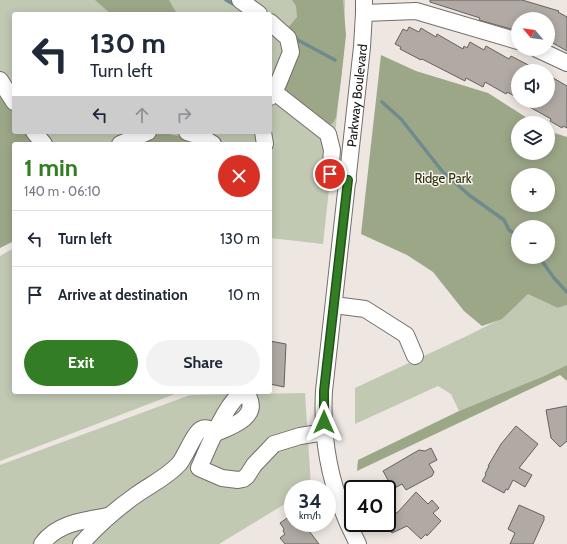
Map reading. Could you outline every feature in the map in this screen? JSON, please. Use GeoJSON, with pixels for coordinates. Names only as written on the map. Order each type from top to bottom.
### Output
{"type":"FeatureCollection","features":[{"type":"Feature","properties":{"kind":"street"},"geometry":{"type":"LineString","coordinates":[[240,0],[256,12]]}},
{"type":"Feature","properties":{"kind":"street"},"geometry":{"type":"LineString","coordinates":[[364,6],[416,11],[511,39]]}},
{"type":"Feature","properties":{"kind":"street","name":"Parkway Boulevard"},"geometry":{"type":"LineString","coordinates":[[358,544],[344,514],[333,484],[325,432],[324,396],[362,46],[364,6]]}},
{"type":"Feature","properties":{"kind":"street"},"geometry":{"type":"LineString","coordinates":[[272,24],[288,38],[291,52],[278,84],[272,94],[328,134],[332,150],[330,175],[335,179],[348,180]]}},
{"type":"Feature","properties":{"kind":"street"},"geometry":{"type":"LineString","coordinates":[[552,56],[567,63]]}},
{"type":"Feature","properties":{"kind":"street"},"geometry":{"type":"LineString","coordinates":[[0,80],[12,99]]}},
{"type":"Feature","properties":{"kind":"street"},"geometry":{"type":"LineString","coordinates":[[36,134],[42,142]]}},
{"type":"Feature","properties":{"kind":"street"},"geometry":{"type":"LineString","coordinates":[[125,142],[143,134]]}},
{"type":"Feature","properties":{"kind":"street"},"geometry":{"type":"LineString","coordinates":[[194,134],[210,142]]}},
{"type":"Feature","properties":{"kind":"street"},"geometry":{"type":"LineString","coordinates":[[334,305],[365,309],[406,335],[415,356]]}},
{"type":"Feature","properties":{"kind":"street"},"geometry":{"type":"LineString","coordinates":[[81,544],[93,530],[109,516],[178,465],[187,453],[196,433],[202,428],[210,429],[216,433],[199,468],[222,478],[238,480],[247,476],[254,465],[274,444],[300,436],[325,432]]}},
{"type":"Feature","properties":{"kind":"street"},"geometry":{"type":"LineString","coordinates":[[42,544],[58,529],[89,519],[109,516]]}},
{"type":"Feature","properties":{"kind":"green space"},"geometry":{"type":"Polygon","coordinates":[[[0,0],[345,0],[344,51],[323,244],[272,238],[272,142],[203,142],[200,136],[187,142],[12,142],[12,144],[0,147],[0,0]]]}},
{"type":"Feature","properties":{"kind":"green space"},"geometry":{"type":"Polygon","coordinates":[[[95,0],[169,0],[176,12],[109,12],[95,0]]]}},
{"type":"Feature","properties":{"kind":"green space"},"geometry":{"type":"Polygon","coordinates":[[[292,0],[343,0],[346,35],[341,80],[336,117],[333,123],[327,126],[285,94],[283,82],[287,29],[297,17],[296,6],[292,0]]]}},
{"type":"Feature","properties":{"kind":"green space","name":"Ridge Park"},"geometry":{"type":"Polygon","coordinates":[[[381,55],[416,71],[488,93],[524,116],[511,116],[511,160],[555,160],[555,133],[567,137],[567,305],[558,308],[528,294],[502,319],[482,326],[464,311],[433,272],[407,255],[361,234],[381,55]]]}},
{"type":"Feature","properties":{"kind":"green space"},"geometry":{"type":"Polygon","coordinates":[[[0,90],[8,101],[12,110],[12,134],[26,134],[32,142],[12,142],[12,242],[0,248],[0,90]]]}},
{"type":"Feature","properties":{"kind":"green space"},"geometry":{"type":"Polygon","coordinates":[[[156,134],[169,134],[182,137],[188,142],[138,142],[156,134]]]}},
{"type":"Feature","properties":{"kind":"green space"},"geometry":{"type":"Polygon","coordinates":[[[517,160],[548,160],[549,168],[517,168],[517,160]]]}},
{"type":"Feature","properties":{"kind":"green space"},"geometry":{"type":"Polygon","coordinates":[[[513,212],[552,212],[552,220],[512,220],[513,212]]]}},
{"type":"Feature","properties":{"kind":"green space"},"geometry":{"type":"Polygon","coordinates":[[[511,235],[511,264],[555,264],[555,262],[558,308],[567,305],[567,365],[459,411],[451,394],[438,386],[355,424],[355,388],[504,317],[511,235]]]}},
{"type":"Feature","properties":{"kind":"green space"},"geometry":{"type":"Polygon","coordinates":[[[12,249],[12,394],[175,394],[0,461],[0,256],[12,249]]]}},
{"type":"Feature","properties":{"kind":"green space"},"geometry":{"type":"Polygon","coordinates":[[[567,365],[567,381],[560,375],[357,471],[358,460],[459,411],[567,365]]]}},
{"type":"Feature","properties":{"kind":"green space"},"geometry":{"type":"Polygon","coordinates":[[[305,393],[311,480],[284,480],[284,504],[219,544],[0,544],[0,465],[190,395],[305,393]]]}},
{"type":"Feature","properties":{"kind":"building"},"geometry":{"type":"Polygon","coordinates":[[[430,0],[522,0],[559,11],[558,12],[567,17],[567,51],[555,44],[555,12],[511,12],[511,29],[479,20],[480,18],[430,2],[430,0]]]}},
{"type":"Feature","properties":{"kind":"building"},"geometry":{"type":"Polygon","coordinates":[[[409,27],[419,32],[421,28],[436,37],[437,34],[463,49],[464,46],[467,48],[470,42],[484,50],[486,46],[509,59],[511,56],[526,64],[511,64],[511,94],[507,92],[506,94],[485,82],[483,87],[466,78],[465,81],[400,49],[401,47],[395,44],[403,29],[407,31],[409,27]]]}},
{"type":"Feature","properties":{"kind":"building"},"geometry":{"type":"Polygon","coordinates":[[[555,79],[567,86],[567,128],[563,126],[562,128],[555,124],[555,116],[546,116],[531,108],[555,108],[555,79]]]}},
{"type":"Feature","properties":{"kind":"building"},"geometry":{"type":"Polygon","coordinates":[[[272,341],[286,344],[284,387],[272,384],[272,341]]]}},
{"type":"Feature","properties":{"kind":"building"},"geometry":{"type":"Polygon","coordinates":[[[567,406],[567,441],[560,447],[551,438],[546,410],[567,406]]]}},
{"type":"Feature","properties":{"kind":"building"},"geometry":{"type":"Polygon","coordinates":[[[516,426],[538,444],[519,468],[532,475],[525,487],[513,480],[508,490],[506,489],[504,493],[482,481],[486,475],[488,466],[501,444],[516,426]]]}},
{"type":"Feature","properties":{"kind":"building"},"geometry":{"type":"Polygon","coordinates":[[[431,448],[437,460],[429,464],[434,472],[432,476],[406,490],[402,484],[396,487],[396,480],[388,480],[383,471],[419,450],[425,451],[431,448]]]}},
{"type":"Feature","properties":{"kind":"building"},"geometry":{"type":"Polygon","coordinates":[[[416,492],[428,504],[432,500],[439,508],[433,513],[441,521],[427,536],[426,534],[421,539],[407,526],[396,531],[396,513],[416,492]]]}},
{"type":"Feature","properties":{"kind":"building"},"geometry":{"type":"Polygon","coordinates":[[[519,505],[544,516],[544,520],[533,544],[510,544],[515,533],[508,529],[519,505]]]}},
{"type":"Feature","properties":{"kind":"building"},"geometry":{"type":"Polygon","coordinates":[[[284,520],[284,529],[280,523],[284,520]]]}},
{"type":"Feature","properties":{"kind":"building"},"geometry":{"type":"Polygon","coordinates":[[[284,529],[284,532],[310,532],[319,544],[285,544],[280,538],[285,534],[283,531],[284,529]]]}},
{"type":"Feature","properties":{"kind":"waterway"},"geometry":{"type":"LineString","coordinates":[[226,0],[237,6]]}},
{"type":"Feature","properties":{"kind":"waterway"},"geometry":{"type":"LineString","coordinates":[[294,38],[335,60]]}},
{"type":"Feature","properties":{"kind":"waterway"},"geometry":{"type":"LineString","coordinates":[[382,102],[401,119],[442,171],[469,195],[504,220],[511,231]]}},
{"type":"Feature","properties":{"kind":"waterway"},"geometry":{"type":"LineString","coordinates":[[544,264],[567,292]]}},
{"type":"Feature","properties":{"kind":"route"},"geometry":{"type":"LineString","coordinates":[[324,422],[324,391],[348,180],[335,179],[331,177],[330,174]]}}]}
